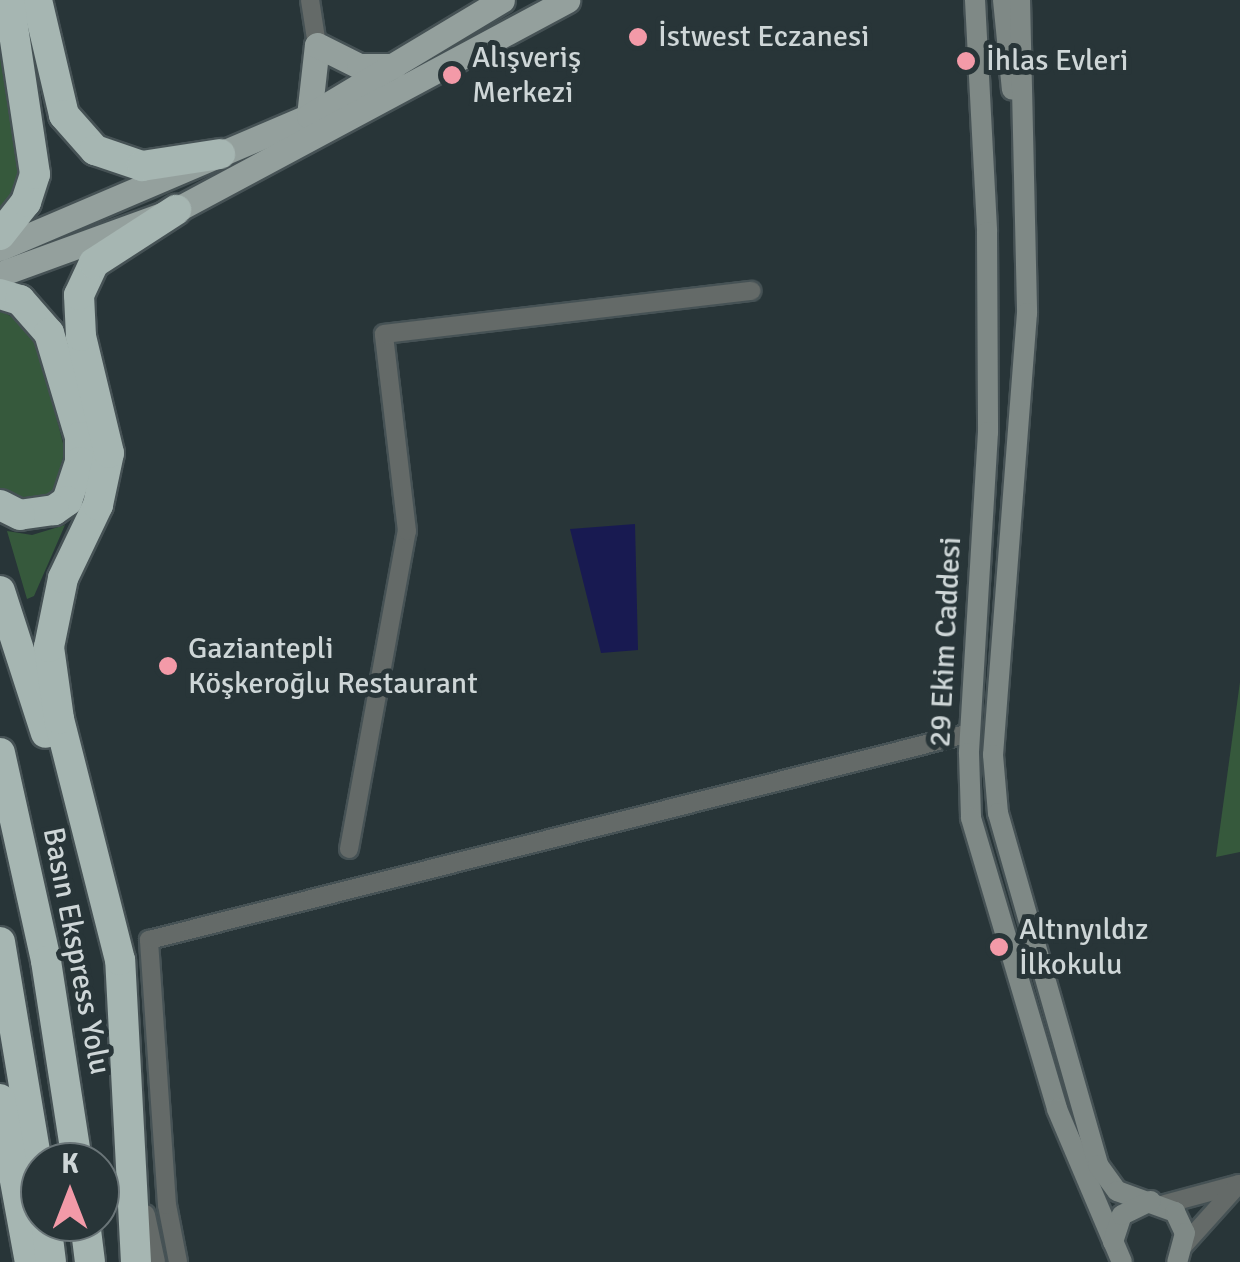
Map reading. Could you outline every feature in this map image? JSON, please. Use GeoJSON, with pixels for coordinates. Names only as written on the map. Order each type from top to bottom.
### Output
{"type":"FeatureCollection","features":[{"type":"Feature","properties":{"kind":"highway"},"geometry":{"type":"LineString","coordinates":[[0,235],[26,202],[35,174],[9,0]]}},
{"type":"Feature","properties":{"kind":"highway"},"geometry":{"type":"LineString","coordinates":[[37,0],[64,115],[94,150],[142,166],[220,154]]}},
{"type":"Feature","properties":{"kind":"highway"},"geometry":{"type":"LineString","coordinates":[[136,1262],[120,960],[96,852],[59,719],[48,647],[63,578],[98,505],[109,452],[81,336],[80,295],[94,264],[176,210]]}},
{"type":"Feature","properties":{"kind":"highway"},"geometry":{"type":"LineString","coordinates":[[0,294],[20,300],[49,333],[80,437],[80,462],[67,501],[54,510],[20,515],[0,505]]}},
{"type":"Feature","properties":{"kind":"highway"},"geometry":{"type":"LineString","coordinates":[[0,591],[40,717],[96,852]]}},
{"type":"Feature","properties":{"kind":"highway","name":"Basın Ekspress Yolu"},"geometry":{"type":"LineString","coordinates":[[0,753],[46,961],[75,1142]]}},
{"type":"Feature","properties":{"kind":"highway"},"geometry":{"type":"LineString","coordinates":[[0,942],[33,1142]]}},
{"type":"Feature","properties":{"kind":"highway"},"geometry":{"type":"LineString","coordinates":[[0,1099],[30,1262]]}},
{"type":"Feature","properties":{"kind":"main road"},"geometry":{"type":"LineString","coordinates":[[0,248],[309,116],[502,0]]}},
{"type":"Feature","properties":{"kind":"main road"},"geometry":{"type":"LineString","coordinates":[[0,274],[176,210],[567,0]]}},
{"type":"Feature","properties":{"kind":"main road","name":"29 Ekim Caddesi"},"geometry":{"type":"LineString","coordinates":[[975,0],[987,232],[988,432],[970,733],[971,818],[1057,1109],[1120,1256]]}},
{"type":"Feature","properties":{"kind":"main road"},"geometry":{"type":"LineString","coordinates":[[1003,0],[1026,186]]}},
{"type":"Feature","properties":{"kind":"main road","name":"29 Ekim Caddesi"},"geometry":{"type":"LineString","coordinates":[[1020,0],[1026,186],[1024,366],[993,755],[998,813],[1098,1165],[1117,1191],[1159,1203]]}},
{"type":"Feature","properties":{"kind":"main road"},"geometry":{"type":"LineString","coordinates":[[309,116],[318,46],[359,66],[394,66]]}},
{"type":"Feature","properties":{"kind":"main road"},"geometry":{"type":"LineString","coordinates":[[1120,1256],[1122,1215],[1159,1203],[1182,1222],[1178,1256]]}},
{"type":"Feature","properties":{"kind":"street"},"geometry":{"type":"LineString","coordinates":[[310,0],[318,46]]}},
{"type":"Feature","properties":{"kind":"street"},"geometry":{"type":"LineString","coordinates":[[349,849],[407,531],[384,334],[751,291]]}},
{"type":"Feature","properties":{"kind":"street"},"geometry":{"type":"LineString","coordinates":[[178,1262],[167,1204],[149,940],[970,733]]}},
{"type":"Feature","properties":{"kind":"street"},"geometry":{"type":"LineString","coordinates":[[130,1142],[155,1262]]}},
{"type":"Feature","properties":{"kind":"street"},"geometry":{"type":"LineString","coordinates":[[1159,1203],[1239,1183]]}},
{"type":"Feature","properties":{"kind":"street"},"geometry":{"type":"LineString","coordinates":[[1178,1256],[1239,1183]]}},
{"type":"Feature","properties":{"kind":"green space"},"geometry":{"type":"Polygon","coordinates":[[[0,31],[20,173],[0,216],[0,31]]]}},
{"type":"Feature","properties":{"kind":"green space"},"geometry":{"type":"Polygon","coordinates":[[[0,310],[34,330],[65,451],[52,495],[23,502],[0,490],[0,310]]]}},
{"type":"Feature","properties":{"kind":"green space"},"geometry":{"type":"Polygon","coordinates":[[[65,525],[34,596],[27,599],[7,531],[32,535],[65,525]]]}},
{"type":"Feature","properties":{"kind":"green space"},"geometry":{"type":"Polygon","coordinates":[[[1240,682],[1240,852],[1216,857],[1240,682]]]}},
{"type":"Feature","properties":{"kind":"shaded area"},"geometry":{"type":"Polygon","coordinates":[[[635,524],[638,650],[601,653],[570,529],[635,524]]]}},
{"type":"Feature","properties":{"kind":"place","name":"İstwest Eczanesi"},"geometry":{"type":"Point","coordinates":[638,37]}},
{"type":"Feature","properties":{"kind":"place","name":"İhlas Evleri"},"geometry":{"type":"Point","coordinates":[966,61]}},
{"type":"Feature","properties":{"kind":"place","name":"Alışveriş Merkezi"},"geometry":{"type":"Point","coordinates":[452,75]}},
{"type":"Feature","properties":{"kind":"place","name":"Gaziantepli Köşkeroğlu Restaurant"},"geometry":{"type":"Point","coordinates":[168,666]}},
{"type":"Feature","properties":{"kind":"place","name":"Altınyıldız İlkokulu"},"geometry":{"type":"Point","coordinates":[999,947]}}]}
